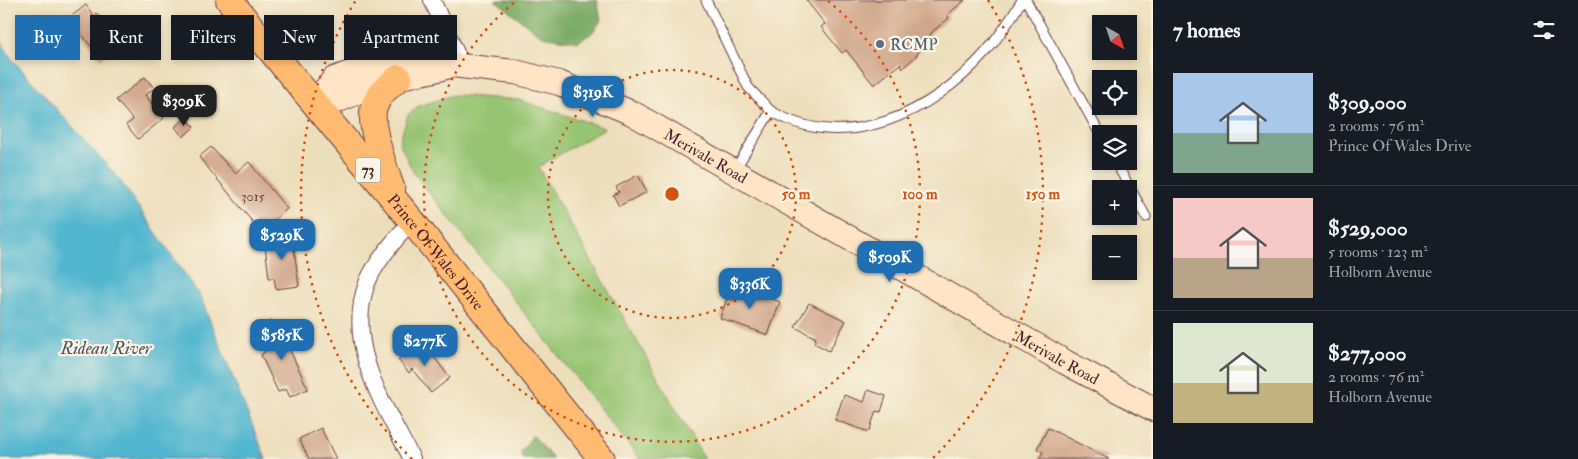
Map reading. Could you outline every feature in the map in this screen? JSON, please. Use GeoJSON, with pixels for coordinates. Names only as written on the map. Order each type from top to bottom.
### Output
{"type":"FeatureCollection","features":[{"type":"Feature","properties":{"kind":"main road","name":"Prince Of Wales Drive"},"geometry":{"type":"LineString","coordinates":[[228,0],[407,215],[602,459]]}},
{"type":"Feature","properties":{"kind":"main road","name":"Merivale Road"},"geometry":{"type":"LineString","coordinates":[[317,107],[322,94],[334,79],[364,66],[403,58],[515,72],[560,83],[632,113],[1065,362],[1153,409]]}},
{"type":"Feature","properties":{"kind":"main road","name":"Merivale Road"},"geometry":{"type":"LineString","coordinates":[[317,107],[399,78],[457,66]]}},
{"type":"Feature","properties":{"kind":"main road"},"geometry":{"type":"LineString","coordinates":[[399,78],[384,90],[376,102],[372,114],[378,146],[387,176],[407,215]]}},
{"type":"Feature","properties":{"kind":"street"},"geometry":{"type":"LineString","coordinates":[[432,0],[457,66]]}},
{"type":"Feature","properties":{"kind":"street"},"geometry":{"type":"LineString","coordinates":[[407,215],[368,282],[362,306],[363,351],[369,374],[412,459]]}},
{"type":"Feature","properties":{"kind":"lane"},"geometry":{"type":"LineString","coordinates":[[706,0],[748,87],[770,111],[795,123],[845,130],[869,128],[926,103],[984,55],[1006,27],[1022,0]]}},
{"type":"Feature","properties":{"kind":"lane"},"geometry":{"type":"LineString","coordinates":[[1026,0],[1095,125]]}},
{"type":"Feature","properties":{"kind":"lane"},"geometry":{"type":"LineString","coordinates":[[734,171],[770,111]]}},
{"type":"Feature","properties":{"kind":"lane"},"geometry":{"type":"LineString","coordinates":[[1120,170],[1146,217]]}},
{"type":"Feature","properties":{"kind":"green space"},"geometry":{"type":"Polygon","coordinates":[[[495,0],[597,0],[601,21],[592,33],[578,42],[542,36],[495,0]]]}},
{"type":"Feature","properties":{"kind":"green space"},"geometry":{"type":"Polygon","coordinates":[[[453,95],[519,100],[605,128],[538,167],[704,459],[640,459],[413,172],[399,142],[408,115],[419,106],[453,95]]]}},
{"type":"Feature","properties":{"kind":"green space"},"geometry":{"type":"Polygon","coordinates":[[[533,435],[553,459],[522,459],[521,452],[533,435]]]}},
{"type":"Feature","properties":{"kind":"water","name":"Rideau River"},"geometry":{"type":"Polygon","coordinates":[[[0,39],[11,58],[119,179],[200,296],[266,459],[0,459],[0,39]]]}},
{"type":"Feature","properties":{"kind":"building","name":"RCMP"},"geometry":{"type":"Polygon","coordinates":[[[806,0],[965,0],[947,15],[949,18],[932,32],[916,56],[903,68],[900,64],[874,85],[846,50],[842,53],[821,27],[825,24],[806,0]]]}},
{"type":"Feature","properties":{"kind":"building"},"geometry":{"type":"Polygon","coordinates":[[[86,5],[93,15],[90,15],[90,45],[80,32],[80,15],[73,15],[86,5]]]}},
{"type":"Feature","properties":{"kind":"building"},"geometry":{"type":"Polygon","coordinates":[[[145,77],[154,88],[145,95],[164,118],[138,139],[126,125],[133,120],[116,100],[145,77]]]}},
{"type":"Feature","properties":{"kind":"building"},"geometry":{"type":"Polygon","coordinates":[[[186,117],[194,127],[183,137],[175,127],[186,117]]]}},
{"type":"Feature","properties":{"kind":"building"},"geometry":{"type":"Polygon","coordinates":[[[211,147],[235,173],[249,162],[287,209],[260,231],[199,157],[211,147]]]}},
{"type":"Feature","properties":{"kind":"building"},"geometry":{"type":"Polygon","coordinates":[[[638,175],[647,192],[619,206],[613,195],[619,192],[616,187],[638,175]]]}},
{"type":"Feature","properties":{"kind":"building"},"geometry":{"type":"Polygon","coordinates":[[[292,234],[299,286],[276,289],[274,278],[269,278],[264,237],[292,234]]]}},
{"type":"Feature","properties":{"kind":"building"},"geometry":{"type":"Polygon","coordinates":[[[732,285],[780,302],[768,335],[720,318],[732,285]]]}},
{"type":"Feature","properties":{"kind":"building"},"geometry":{"type":"Polygon","coordinates":[[[809,303],[846,321],[829,351],[814,343],[816,338],[795,327],[809,303]]]}},
{"type":"Feature","properties":{"kind":"building"},"geometry":{"type":"Polygon","coordinates":[[[269,321],[289,324],[288,346],[308,389],[290,397],[286,389],[278,392],[261,355],[267,350],[269,321]]]}},
{"type":"Feature","properties":{"kind":"building"},"geometry":{"type":"Polygon","coordinates":[[[422,341],[450,378],[431,393],[412,369],[409,373],[398,360],[422,341]]]}},
{"type":"Feature","properties":{"kind":"building"},"geometry":{"type":"Polygon","coordinates":[[[868,390],[886,396],[881,412],[876,411],[869,432],[835,420],[844,395],[864,402],[868,390]]]}},
{"type":"Feature","properties":{"kind":"building"},"geometry":{"type":"Polygon","coordinates":[[[321,428],[336,459],[309,459],[299,439],[321,428]]]}},
{"type":"Feature","properties":{"kind":"building"},"geometry":{"type":"Polygon","coordinates":[[[1048,428],[1109,459],[1039,459],[1043,452],[1037,449],[1048,428]]]}},
{"type":"Feature","properties":{"kind":"place","name":"RCMP"},"geometry":{"type":"Point","coordinates":[880,44]}}]}
